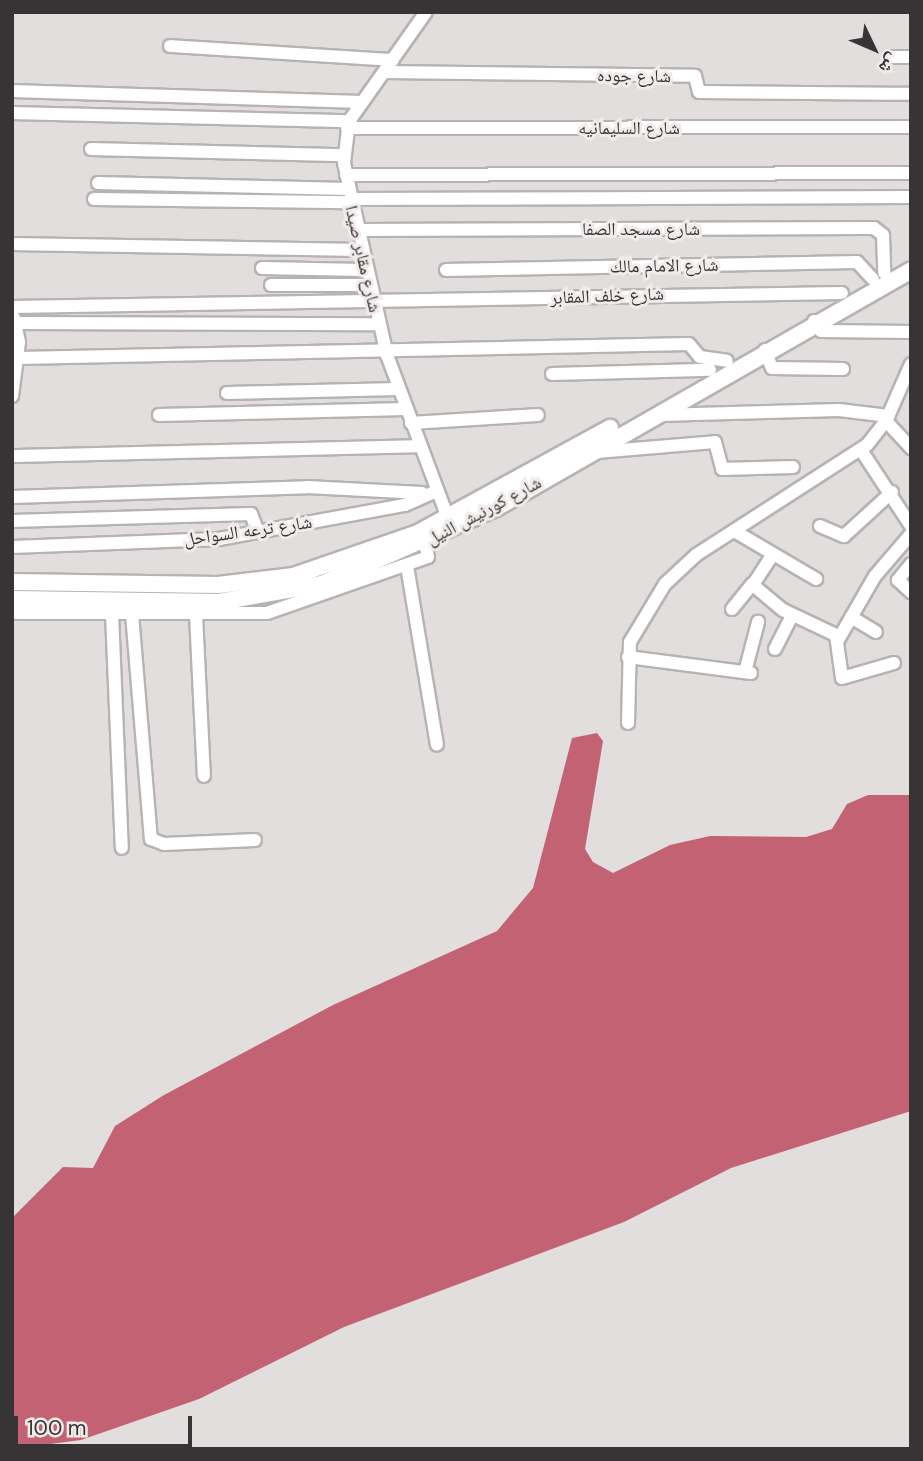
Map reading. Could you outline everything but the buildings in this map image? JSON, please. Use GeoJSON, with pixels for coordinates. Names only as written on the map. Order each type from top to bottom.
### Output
{"type":"FeatureCollection","features":[{"type":"Feature","properties":{"kind":"main road","name":"شارع كورنيش النيل"},"geometry":{"type":"LineString","coordinates":[[12,582],[230,584],[319,577],[448,518],[842,293],[911,258]]}},
{"type":"Feature","properties":{"kind":"main road","name":"شارع كورنيش النيل"},"geometry":{"type":"LineString","coordinates":[[12,599],[219,602],[319,577],[425,543],[655,416],[814,321],[911,270]]}},
{"type":"Feature","properties":{"kind":"street","name":"شارع مقابر صيدا"},"geometry":{"type":"LineString","coordinates":[[426,12],[348,124],[344,155],[349,197],[378,324],[398,389],[448,518]]}},
{"type":"Feature","properties":{"kind":"street"},"geometry":{"type":"LineString","coordinates":[[170,46],[393,60]]}},
{"type":"Feature","properties":{"kind":"street"},"geometry":{"type":"LineString","coordinates":[[889,57],[911,57]]}},
{"type":"Feature","properties":{"kind":"street","name":"شارع جوده"},"geometry":{"type":"LineString","coordinates":[[385,72],[695,76],[699,92],[911,94]]}},
{"type":"Feature","properties":{"kind":"street"},"geometry":{"type":"LineString","coordinates":[[12,91],[362,102]]}},
{"type":"Feature","properties":{"kind":"street","name":"شارع السليمانيه"},"geometry":{"type":"LineString","coordinates":[[12,113],[348,124],[911,127]]}},
{"type":"Feature","properties":{"kind":"street"},"geometry":{"type":"LineString","coordinates":[[91,149],[344,155]]}},
{"type":"Feature","properties":{"kind":"street"},"geometry":{"type":"LineString","coordinates":[[345,175],[911,173]]}},
{"type":"Feature","properties":{"kind":"street"},"geometry":{"type":"LineString","coordinates":[[98,183],[349,197]]}},
{"type":"Feature","properties":{"kind":"street"},"geometry":{"type":"LineString","coordinates":[[94,199],[911,197]]}},
{"type":"Feature","properties":{"kind":"street","name":"شارع مسجد الصفا"},"geometry":{"type":"LineString","coordinates":[[358,230],[874,228],[883,235],[878,276]]}},
{"type":"Feature","properties":{"kind":"street"},"geometry":{"type":"LineString","coordinates":[[12,244],[362,250]]}},
{"type":"Feature","properties":{"kind":"street","name":"شارع الامام مالك"},"geometry":{"type":"LineString","coordinates":[[446,270],[857,262],[878,276]]}},
{"type":"Feature","properties":{"kind":"street"},"geometry":{"type":"LineString","coordinates":[[262,268],[365,270]]}},
{"type":"Feature","properties":{"kind":"street"},"geometry":{"type":"LineString","coordinates":[[271,285],[368,285]]}},
{"type":"Feature","properties":{"kind":"street","name":"شارع خلف المقابر"},"geometry":{"type":"LineString","coordinates":[[12,307],[373,304],[842,293]]}},
{"type":"Feature","properties":{"kind":"street"},"geometry":{"type":"LineString","coordinates":[[13,388],[19,358],[15,318],[378,324]]}},
{"type":"Feature","properties":{"kind":"street"},"geometry":{"type":"LineString","coordinates":[[814,321],[821,331],[911,332]]}},
{"type":"Feature","properties":{"kind":"street"},"geometry":{"type":"LineString","coordinates":[[19,358],[387,355],[689,344],[700,357],[727,361]]}},
{"type":"Feature","properties":{"kind":"street"},"geometry":{"type":"LineString","coordinates":[[765,350],[772,368],[843,369]]}},
{"type":"Feature","properties":{"kind":"street"},"geometry":{"type":"LineString","coordinates":[[628,723],[628,657],[632,636],[665,584],[731,534],[861,450],[887,419],[908,382],[911,364]]}},
{"type":"Feature","properties":{"kind":"street"},"geometry":{"type":"LineString","coordinates":[[552,374],[710,370]]}},
{"type":"Feature","properties":{"kind":"street"},"geometry":{"type":"LineString","coordinates":[[227,393],[398,389]]}},
{"type":"Feature","properties":{"kind":"street"},"geometry":{"type":"LineString","coordinates":[[159,415],[406,409]]}},
{"type":"Feature","properties":{"kind":"street"},"geometry":{"type":"LineString","coordinates":[[655,416],[839,410],[887,419],[911,448]]}},
{"type":"Feature","properties":{"kind":"street"},"geometry":{"type":"LineString","coordinates":[[411,423],[538,415]]}},
{"type":"Feature","properties":{"kind":"street"},"geometry":{"type":"LineString","coordinates":[[590,453],[715,442],[722,470],[793,467]]}},
{"type":"Feature","properties":{"kind":"street"},"geometry":{"type":"LineString","coordinates":[[12,456],[419,446]]}},
{"type":"Feature","properties":{"kind":"street"},"geometry":{"type":"LineString","coordinates":[[861,450],[892,492],[911,526]]}},
{"type":"Feature","properties":{"kind":"street"},"geometry":{"type":"LineString","coordinates":[[12,498],[307,487],[422,493]]}},
{"type":"Feature","properties":{"kind":"street","name":"شارع ترعه السواحل"},"geometry":{"type":"LineString","coordinates":[[12,547],[258,532],[405,505],[422,493],[436,491]]}},
{"type":"Feature","properties":{"kind":"street"},"geometry":{"type":"LineString","coordinates":[[820,526],[844,536],[892,492]]}},
{"type":"Feature","properties":{"kind":"street"},"geometry":{"type":"LineString","coordinates":[[12,521],[251,514],[258,532]]}},
{"type":"Feature","properties":{"kind":"street"},"geometry":{"type":"LineString","coordinates":[[731,534],[816,579]]}},
{"type":"Feature","properties":{"kind":"street"},"geometry":{"type":"LineString","coordinates":[[894,663],[842,678],[838,640],[851,617],[911,534]]}},
{"type":"Feature","properties":{"kind":"street"},"geometry":{"type":"LineString","coordinates":[[12,613],[196,615],[298,606],[428,557],[425,543]]}},
{"type":"Feature","properties":{"kind":"street"},"geometry":{"type":"LineString","coordinates":[[732,609],[773,554]]}},
{"type":"Feature","properties":{"kind":"street"},"geometry":{"type":"LineString","coordinates":[[911,564],[898,580],[911,592]]}},
{"type":"Feature","properties":{"kind":"street"},"geometry":{"type":"LineString","coordinates":[[407,566],[437,745]]}},
{"type":"Feature","properties":{"kind":"street"},"geometry":{"type":"LineString","coordinates":[[753,583],[792,615],[838,640]]}},
{"type":"Feature","properties":{"kind":"street"},"geometry":{"type":"LineString","coordinates":[[112,614],[122,848]]}},
{"type":"Feature","properties":{"kind":"street"},"geometry":{"type":"LineString","coordinates":[[132,614],[151,839],[164,844],[255,840]]}},
{"type":"Feature","properties":{"kind":"street"},"geometry":{"type":"LineString","coordinates":[[196,615],[204,776]]}},
{"type":"Feature","properties":{"kind":"street"},"geometry":{"type":"LineString","coordinates":[[775,649],[792,615]]}},
{"type":"Feature","properties":{"kind":"street"},"geometry":{"type":"LineString","coordinates":[[851,617],[876,632]]}},
{"type":"Feature","properties":{"kind":"street"},"geometry":{"type":"LineString","coordinates":[[628,657],[748,672],[758,622]]}},
{"type":"Feature","properties":{"kind":"shaded area"},"geometry":{"type":"Polygon","coordinates":[[[597,733],[603,741],[585,849],[593,862],[613,873],[670,845],[710,836],[806,837],[832,829],[847,804],[868,795],[911,795],[911,1111],[731,1168],[624,1222],[344,1327],[199,1399],[81,1440],[12,1449],[12,1218],[63,1167],[93,1168],[115,1126],[164,1095],[333,1005],[497,931],[533,888],[572,738],[597,733]]]}}]}
